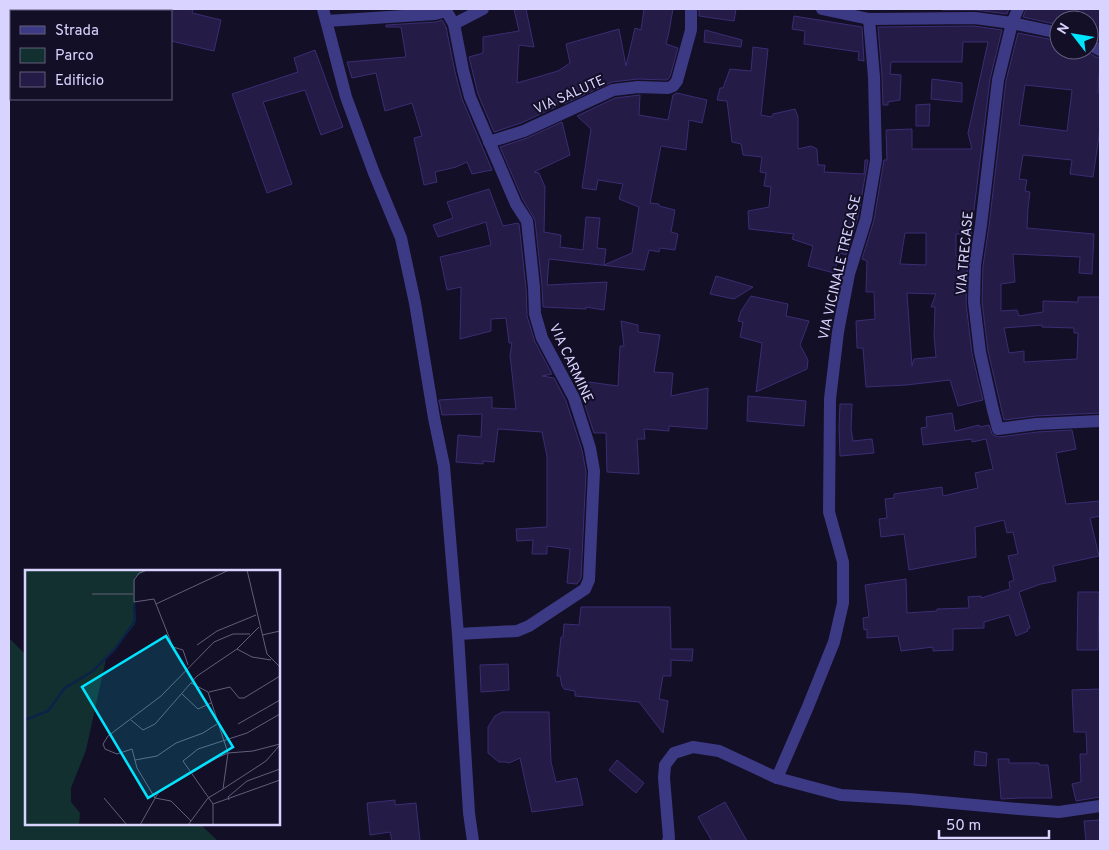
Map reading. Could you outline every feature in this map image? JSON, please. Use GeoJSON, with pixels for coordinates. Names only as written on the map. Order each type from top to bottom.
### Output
{"type":"FeatureCollection","features":[{"type":"Feature","properties":{"kind":"street"},"geometry":{"type":"LineString","coordinates":[[473,841],[469,813],[458,634],[444,466],[415,303],[401,238],[374,173],[346,97],[325,15],[436,14],[446,10],[454,24],[483,9]]}},
{"type":"Feature","properties":{"kind":"street","name":"VIA SALUTE"},"geometry":{"type":"LineString","coordinates":[[489,142],[524,131],[612,90],[638,87],[668,88],[673,86],[677,81],[691,30],[691,9]]}},
{"type":"Feature","properties":{"kind":"street"},"geometry":{"type":"LineString","coordinates":[[822,9],[869,19],[975,18],[1049,31]]}},
{"type":"Feature","properties":{"kind":"street","name":"VIA TRECASE"},"geometry":{"type":"LineString","coordinates":[[1018,9],[1012,23],[998,80],[975,265],[974,302],[980,352],[998,428],[1100,421]]}},
{"type":"Feature","properties":{"kind":"street","name":"VIA VICINALE TRECASE"},"geometry":{"type":"LineString","coordinates":[[777,778],[834,642],[843,603],[842,562],[829,512],[830,399],[840,322],[849,274],[866,219],[876,160],[874,77],[869,19]]}},
{"type":"Feature","properties":{"kind":"street","name":"VIA CARMINE"},"geometry":{"type":"LineString","coordinates":[[454,24],[470,97],[516,204],[527,222],[535,314],[542,338],[574,398],[590,448],[594,471],[589,580],[585,588],[529,626],[517,631],[458,634]]}},
{"type":"Feature","properties":{"kind":"street"},"geometry":{"type":"LineString","coordinates":[[668,841],[665,766],[674,752],[694,747],[719,751],[777,778],[842,795],[1060,812],[1100,806]]}},
{"type":"Feature","properties":{"kind":"green space"},"geometry":{"type":"Polygon","coordinates":[[[9,638],[25,654],[25,825],[201,825],[218,841],[9,841],[9,638]]]}},
{"type":"Feature","properties":{"kind":"building"},"geometry":{"type":"Polygon","coordinates":[[[193,9],[192,13],[221,20],[214,51],[172,41],[171,10],[193,9]]]}},
{"type":"Feature","properties":{"kind":"building"},"geometry":{"type":"Polygon","coordinates":[[[514,9],[526,9],[534,47],[519,45],[517,83],[558,71],[570,63],[566,44],[619,29],[626,66],[635,28],[641,30],[644,9],[673,9],[666,44],[678,48],[670,77],[667,80],[638,79],[612,82],[564,104],[556,96],[558,106],[521,123],[494,132],[478,94],[469,57],[483,53],[483,37],[519,31],[514,9]]]}},
{"type":"Feature","properties":{"kind":"building"},"geometry":{"type":"Polygon","coordinates":[[[699,9],[736,9],[734,21],[699,16],[699,9]]]}},
{"type":"Feature","properties":{"kind":"building"},"geometry":{"type":"Polygon","coordinates":[[[943,9],[1009,9],[1007,14],[976,10],[943,9]]]}},
{"type":"Feature","properties":{"kind":"building"},"geometry":{"type":"Polygon","coordinates":[[[1026,9],[1100,9],[1100,41],[1099,10],[1049,10],[1049,23],[1023,17],[1026,9]]]}},
{"type":"Feature","properties":{"kind":"building"},"geometry":{"type":"Polygon","coordinates":[[[794,16],[862,27],[864,61],[858,60],[859,52],[804,44],[805,31],[792,29],[794,16]]]}},
{"type":"Feature","properties":{"kind":"building"},"geometry":{"type":"Polygon","coordinates":[[[442,20],[446,27],[462,99],[492,170],[472,174],[467,162],[435,172],[437,182],[424,185],[414,138],[422,136],[412,103],[385,111],[376,73],[352,78],[347,62],[406,57],[401,27],[386,27],[386,25],[442,20]]]}},
{"type":"Feature","properties":{"kind":"building"},"geometry":{"type":"Polygon","coordinates":[[[974,26],[1002,30],[990,79],[971,234],[956,234],[956,256],[968,256],[966,303],[972,354],[983,400],[958,406],[950,380],[866,387],[863,348],[857,348],[856,321],[875,319],[874,292],[866,292],[867,261],[862,259],[874,220],[884,160],[887,160],[886,130],[912,129],[912,149],[972,149],[968,133],[988,42],[963,42],[962,62],[891,62],[890,74],[901,75],[900,100],[883,105],[878,27],[974,26]],[[905,233],[900,264],[926,265],[926,233],[905,233]],[[907,293],[912,366],[914,359],[936,357],[934,336],[935,307],[931,307],[936,294],[907,293]]]}},
{"type":"Feature","properties":{"kind":"building"},"geometry":{"type":"Polygon","coordinates":[[[705,30],[742,40],[741,47],[704,42],[705,30]]]}},
{"type":"Feature","properties":{"kind":"building"},"geometry":{"type":"Polygon","coordinates":[[[1018,33],[1049,39],[1049,60],[1099,60],[1100,58],[1098,93],[1100,93],[1100,129],[1093,177],[1070,174],[1072,160],[1023,155],[1019,179],[1027,180],[1025,191],[1030,192],[1027,228],[1094,234],[1092,274],[1079,273],[1080,257],[1013,254],[1015,282],[1001,284],[1001,311],[1017,310],[1019,316],[1043,312],[1043,301],[1078,302],[1078,297],[1100,297],[1100,413],[1036,416],[1004,420],[988,351],[982,302],[983,266],[1006,81],[1018,33]],[[1025,85],[1019,125],[1067,131],[1072,90],[1025,85]],[[1042,325],[1004,328],[1009,353],[1024,351],[1024,362],[1077,359],[1078,333],[1074,333],[1074,328],[1042,327],[1042,325]]]}},
{"type":"Feature","properties":{"kind":"building"},"geometry":{"type":"Polygon","coordinates":[[[753,47],[768,49],[761,115],[772,117],[773,114],[795,109],[798,117],[798,149],[811,146],[817,149],[818,165],[825,165],[824,172],[864,174],[865,160],[868,160],[858,217],[846,255],[840,253],[834,273],[808,266],[813,246],[792,239],[794,234],[749,229],[748,211],[769,207],[771,187],[764,186],[766,173],[760,172],[762,157],[743,155],[741,144],[732,142],[727,101],[717,100],[720,88],[723,88],[730,69],[751,71],[753,47]]]}},
{"type":"Feature","properties":{"kind":"building"},"geometry":{"type":"Polygon","coordinates":[[[315,50],[343,127],[321,135],[305,90],[263,102],[292,184],[267,193],[232,94],[298,72],[294,58],[315,50]]]}},
{"type":"Feature","properties":{"kind":"building"},"geometry":{"type":"Polygon","coordinates":[[[932,79],[962,83],[962,102],[931,99],[932,79]]]}},
{"type":"Feature","properties":{"kind":"building"},"geometry":{"type":"Polygon","coordinates":[[[677,93],[707,100],[702,123],[689,120],[686,150],[661,146],[650,203],[675,210],[671,232],[678,234],[675,250],[660,248],[659,252],[649,250],[644,270],[549,259],[547,285],[607,282],[604,310],[586,307],[586,309],[543,307],[535,220],[523,200],[500,147],[527,138],[562,122],[570,155],[534,172],[539,173],[545,187],[544,232],[561,235],[560,247],[583,250],[586,217],[600,218],[597,248],[606,249],[604,265],[632,253],[639,207],[619,199],[623,184],[598,180],[596,190],[582,188],[591,129],[577,116],[615,98],[640,95],[639,115],[668,120],[673,95],[677,93]]]}},
{"type":"Feature","properties":{"kind":"building"},"geometry":{"type":"Polygon","coordinates":[[[930,104],[929,126],[916,126],[916,105],[930,104]]]}},
{"type":"Feature","properties":{"kind":"building"},"geometry":{"type":"Polygon","coordinates":[[[489,189],[503,226],[519,224],[527,316],[535,342],[552,374],[542,376],[554,378],[566,401],[582,450],[586,472],[581,578],[577,584],[567,583],[570,549],[547,546],[547,554],[532,554],[533,540],[517,541],[516,529],[547,527],[547,456],[542,432],[498,429],[494,462],[483,461],[483,464],[456,462],[458,435],[481,437],[482,414],[442,415],[439,400],[492,397],[492,408],[516,409],[510,355],[512,343],[509,343],[506,318],[491,319],[491,331],[460,339],[461,287],[447,290],[440,257],[491,245],[486,222],[438,237],[433,225],[453,218],[447,202],[489,189]]]}},
{"type":"Feature","properties":{"kind":"building"},"geometry":{"type":"Polygon","coordinates":[[[716,276],[753,287],[734,299],[710,294],[716,276]]]}},
{"type":"Feature","properties":{"kind":"building"},"geometry":{"type":"Polygon","coordinates":[[[751,296],[788,304],[786,316],[809,321],[800,345],[808,360],[807,369],[756,392],[762,343],[740,337],[743,322],[738,321],[741,311],[751,296]]]}},
{"type":"Feature","properties":{"kind":"building"},"geometry":{"type":"Polygon","coordinates":[[[621,321],[638,325],[638,332],[660,335],[654,372],[673,373],[671,396],[708,388],[707,429],[669,426],[669,431],[644,429],[645,439],[637,439],[639,474],[607,472],[606,433],[594,433],[582,396],[574,380],[618,386],[620,346],[624,346],[621,321]]]}},
{"type":"Feature","properties":{"kind":"building"},"geometry":{"type":"Polygon","coordinates":[[[748,396],[806,401],[804,426],[747,421],[748,396]]]}},
{"type":"Feature","properties":{"kind":"building"},"geometry":{"type":"Polygon","coordinates":[[[840,404],[852,404],[851,429],[853,441],[872,439],[874,453],[840,456],[840,404]]]}},
{"type":"Feature","properties":{"kind":"building"},"geometry":{"type":"Polygon","coordinates":[[[952,413],[955,431],[979,425],[980,427],[989,425],[992,434],[999,437],[1072,430],[1076,449],[1056,453],[1066,504],[1100,501],[1100,516],[1090,518],[1099,556],[1053,566],[1056,581],[1019,592],[1030,628],[1027,629],[1028,631],[1016,636],[1009,615],[984,622],[984,628],[953,629],[953,650],[933,651],[933,647],[901,651],[898,636],[867,638],[867,629],[864,630],[863,618],[869,617],[865,585],[906,579],[907,613],[937,611],[937,609],[969,608],[968,597],[981,596],[981,598],[1010,589],[1009,582],[1014,580],[1008,556],[1018,554],[1013,532],[1007,533],[1004,520],[975,527],[976,557],[909,570],[904,534],[881,537],[879,519],[887,518],[885,499],[894,498],[894,494],[942,487],[943,496],[978,488],[975,473],[993,469],[986,439],[972,442],[972,439],[923,445],[921,428],[927,427],[926,417],[952,413]]]}},
{"type":"Feature","properties":{"kind":"building"},"geometry":{"type":"Polygon","coordinates":[[[1078,592],[1099,592],[1098,650],[1077,650],[1078,592]]]}},
{"type":"Feature","properties":{"kind":"building"},"geometry":{"type":"Polygon","coordinates":[[[581,607],[670,607],[671,649],[693,649],[692,661],[671,660],[671,676],[663,676],[659,699],[668,701],[663,733],[639,702],[575,696],[575,691],[564,689],[562,686],[560,676],[557,676],[564,624],[579,625],[581,607]]]}},
{"type":"Feature","properties":{"kind":"building"},"geometry":{"type":"Polygon","coordinates":[[[508,664],[509,690],[481,692],[480,665],[508,664]]]}},
{"type":"Feature","properties":{"kind":"building"},"geometry":{"type":"Polygon","coordinates":[[[1100,689],[1100,797],[1076,801],[1072,784],[1081,782],[1080,754],[1087,754],[1086,732],[1074,732],[1072,690],[1100,689]]]}},
{"type":"Feature","properties":{"kind":"building"},"geometry":{"type":"Polygon","coordinates":[[[502,712],[549,712],[551,762],[556,782],[577,778],[583,805],[532,812],[520,758],[509,763],[499,762],[488,753],[488,727],[495,716],[502,712]]]}},
{"type":"Feature","properties":{"kind":"building"},"geometry":{"type":"Polygon","coordinates":[[[975,751],[987,753],[986,766],[974,765],[975,751]]]}},
{"type":"Feature","properties":{"kind":"building"},"geometry":{"type":"Polygon","coordinates":[[[998,759],[1009,759],[1009,763],[1039,763],[1039,765],[1048,765],[1052,798],[1001,799],[998,759]]]}},
{"type":"Feature","properties":{"kind":"building"},"geometry":{"type":"Polygon","coordinates":[[[617,760],[644,783],[636,793],[609,770],[617,760]]]}},
{"type":"Feature","properties":{"kind":"building"},"geometry":{"type":"Polygon","coordinates":[[[395,800],[395,805],[416,803],[420,841],[392,841],[390,832],[370,835],[367,803],[395,800]]]}},
{"type":"Feature","properties":{"kind":"building"},"geometry":{"type":"Polygon","coordinates":[[[725,802],[747,841],[712,841],[698,817],[725,802]]]}},
{"type":"Feature","properties":{"kind":"building"},"geometry":{"type":"Polygon","coordinates":[[[1100,820],[1100,841],[1086,841],[1084,821],[1100,820]]]}}]}
